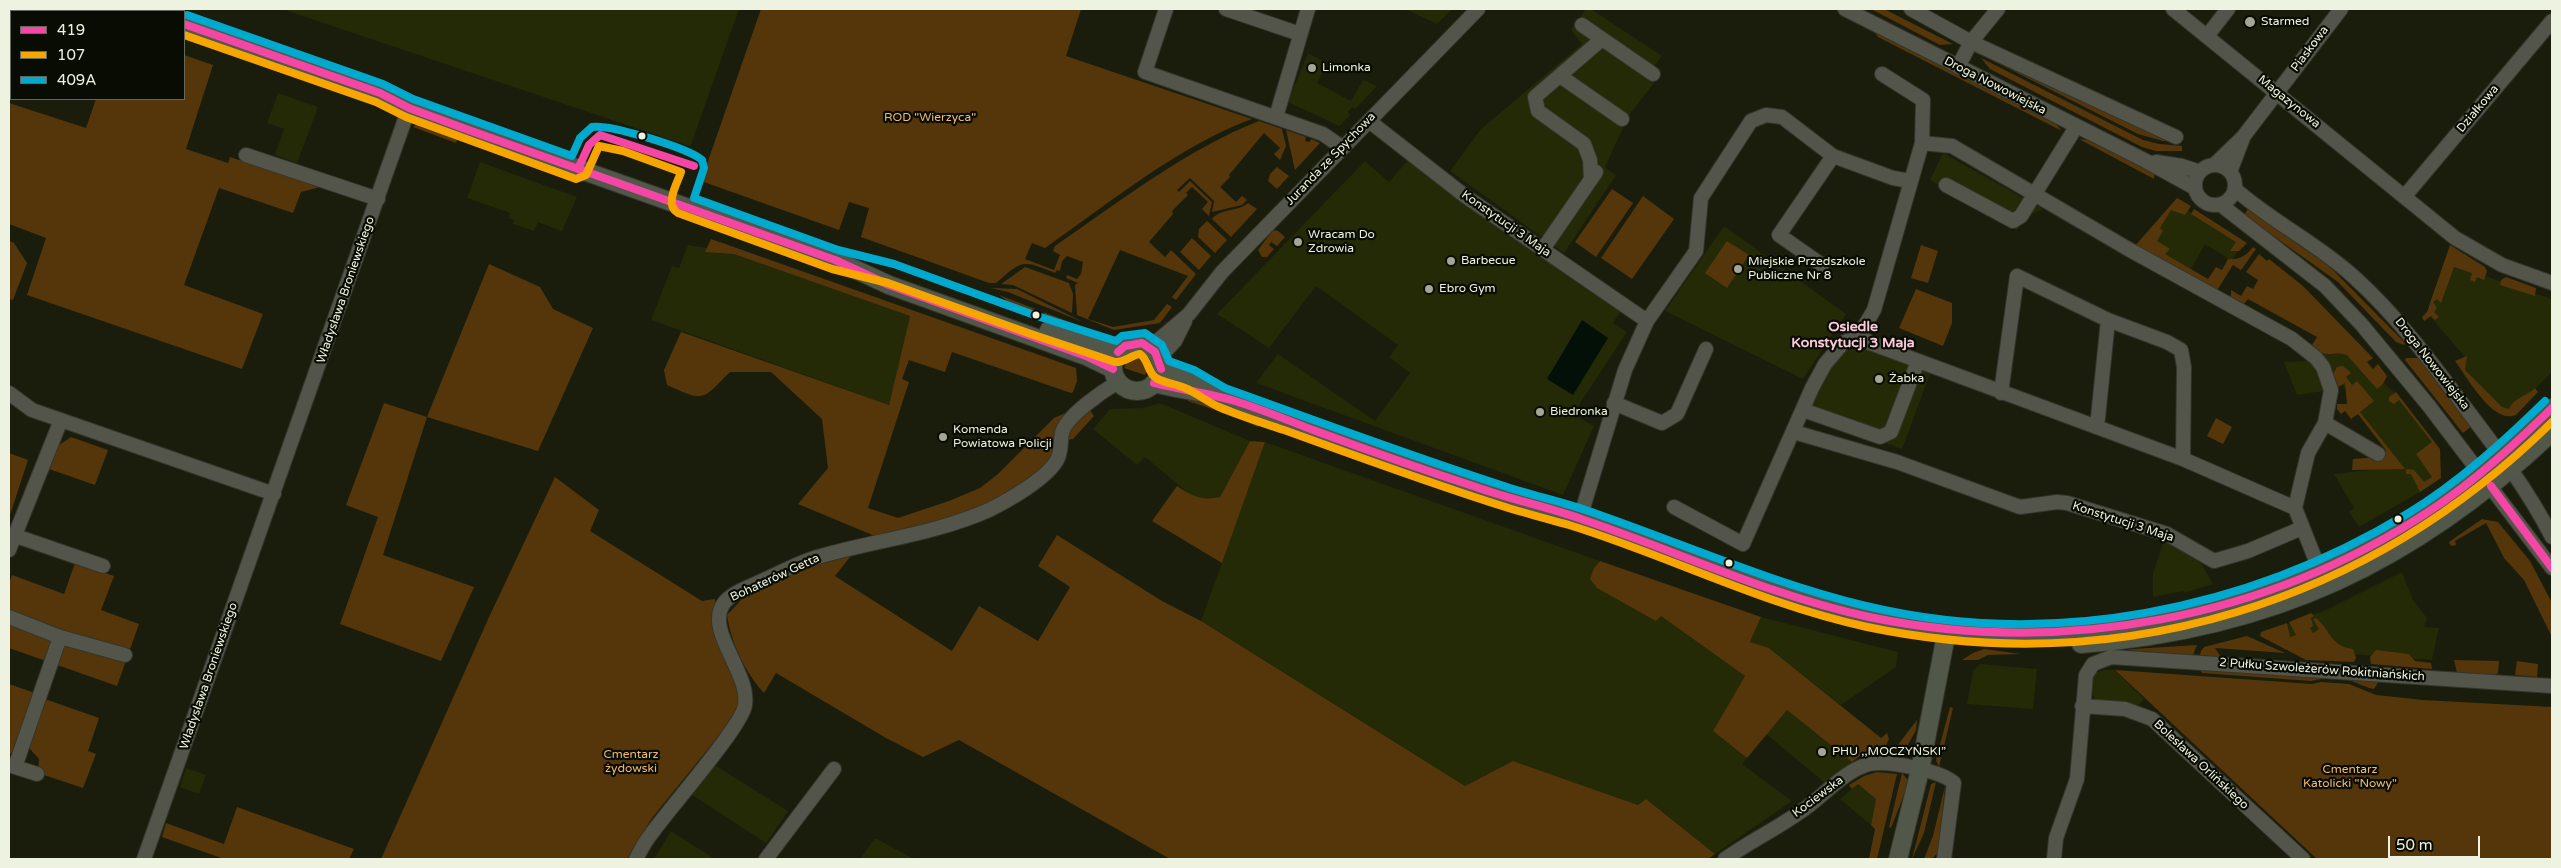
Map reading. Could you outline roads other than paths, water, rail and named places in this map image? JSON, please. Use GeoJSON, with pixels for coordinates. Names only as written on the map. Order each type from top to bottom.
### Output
{"type":"FeatureCollection","features":[{"type":"Feature","properties":{"kind":"main road"},"geometry":{"type":"LineString","coordinates":[[185,24],[380,93],[409,108],[835,260],[889,285],[1086,356],[1116,368],[1132,390],[1140,391],[1156,364]]}},
{"type":"Feature","properties":{"kind":"main road"},"geometry":{"type":"LineString","coordinates":[[185,36],[377,103],[409,108]]}},
{"type":"Feature","properties":{"kind":"main road"},"geometry":{"type":"LineString","coordinates":[[1116,368],[1133,343],[1156,364],[1221,397],[1502,496],[1580,518],[1812,602],[1946,635],[2028,646],[2071,645],[2163,635],[2243,617],[2335,583],[2375,563],[2432,529],[2486,480],[2502,456],[2552,408]]}},
{"type":"Feature","properties":{"kind":"main road"},"geometry":{"type":"LineString","coordinates":[[1502,496],[1564,524],[1810,612],[1895,634],[2057,634],[2142,624],[2231,605],[2320,572],[2363,551],[2486,480],[2511,471],[2552,432]]}},
{"type":"Feature","properties":{"kind":"main road"},"geometry":{"type":"LineString","coordinates":[[1898,859],[1920,770],[1946,635]]}},
{"type":"Feature","properties":{"kind":"street"},"geometry":{"type":"LineString","coordinates":[[70,9],[76,9]]}},
{"type":"Feature","properties":{"kind":"street"},"geometry":{"type":"LineString","coordinates":[[1166,9],[1145,72],[1329,137],[1342,148]]}},
{"type":"Feature","properties":{"kind":"street"},"geometry":{"type":"LineString","coordinates":[[1226,9],[1300,34]]}},
{"type":"Feature","properties":{"kind":"street"},"geometry":{"type":"LineString","coordinates":[[1276,117],[1308,9]]}},
{"type":"Feature","properties":{"kind":"street","name":"Droga Nowowiejska"},"geometry":{"type":"LineString","coordinates":[[1845,9],[2076,127],[2146,160],[2195,188]]}},
{"type":"Feature","properties":{"kind":"street"},"geometry":{"type":"LineString","coordinates":[[1911,9],[1971,42],[2176,137]]}},
{"type":"Feature","properties":{"kind":"street"},"geometry":{"type":"LineString","coordinates":[[1958,67],[1971,42],[1998,9]]}},
{"type":"Feature","properties":{"kind":"street","name":"Magazynowa"},"geometry":{"type":"LineString","coordinates":[[2173,9],[2278,92],[2404,197],[2463,242],[2502,265],[2552,284]]}},
{"type":"Feature","properties":{"kind":"street"},"geometry":{"type":"LineString","coordinates":[[2207,36],[2228,9]]}},
{"type":"Feature","properties":{"kind":"street","name":"Piaskowa"},"geometry":{"type":"LineString","coordinates":[[2214,165],[2243,137],[2341,9]]}},
{"type":"Feature","properties":{"kind":"street","name":"Juranda ze Spychowa"},"geometry":{"type":"LineString","coordinates":[[1156,364],[1189,314],[1222,272],[1369,121],[1471,11]]}},
{"type":"Feature","properties":{"kind":"street","name":"Działkowa"},"geometry":{"type":"LineString","coordinates":[[2404,197],[2552,21]]}},
{"type":"Feature","properties":{"kind":"street"},"geometry":{"type":"LineString","coordinates":[[1582,25],[1653,74]]}},
{"type":"Feature","properties":{"kind":"street"},"geometry":{"type":"LineString","coordinates":[[1591,179],[1590,160],[1584,144],[1538,110],[1535,97],[1602,39]]}},
{"type":"Feature","properties":{"kind":"street"},"geometry":{"type":"LineString","coordinates":[[1674,507],[1743,544],[1825,364],[1842,343],[1859,335],[1874,310],[1922,143],[1923,100],[1882,74]]}},
{"type":"Feature","properties":{"kind":"street"},"geometry":{"type":"LineString","coordinates":[[1560,76],[1622,119]]}},
{"type":"Feature","properties":{"kind":"street","name":"Władysława Broniewskiego"},"geometry":{"type":"LineString","coordinates":[[144,859],[409,108]]}},
{"type":"Feature","properties":{"kind":"street"},"geometry":{"type":"LineString","coordinates":[[1580,518],[1625,370],[1647,321],[1696,251],[1701,198],[1751,121],[1766,115],[1782,117],[1833,156],[1893,178],[1910,181]]}},
{"type":"Feature","properties":{"kind":"street","name":"Konstytucji 3 Maja"},"geometry":{"type":"LineString","coordinates":[[1369,121],[1465,196],[1647,321]]}},
{"type":"Feature","properties":{"kind":"street"},"geometry":{"type":"LineString","coordinates":[[1946,185],[2014,221],[2021,216],[2076,127]]}},
{"type":"Feature","properties":{"kind":"street","name":"Piaskowa"},"geometry":{"type":"LineString","coordinates":[[2230,172],[2243,137]]}},
{"type":"Feature","properties":{"kind":"street"},"geometry":{"type":"LineString","coordinates":[[1922,143],[1952,146],[2309,350],[2323,367],[2331,390],[2330,407],[2325,423],[2308,453],[2295,508],[2320,572]]}},
{"type":"Feature","properties":{"kind":"street"},"geometry":{"type":"LineString","coordinates":[[246,155],[378,199]]}},
{"type":"Feature","properties":{"kind":"street"},"geometry":{"type":"LineString","coordinates":[[1822,265],[1779,235],[1833,156]]}},
{"type":"Feature","properties":{"kind":"street","name":"Droga Nowowiejska"},"geometry":{"type":"LineString","coordinates":[[2146,160],[2182,166],[2200,172]]}},
{"type":"Feature","properties":{"kind":"street"},"geometry":{"type":"LineString","coordinates":[[2221,205],[2232,196],[2235,189],[2235,180],[2223,166],[2214,165],[2200,172],[2196,179],[2195,188],[2201,200],[2207,204],[2221,205],[2325,286],[2392,360],[2552,568]]}},
{"type":"Feature","properties":{"kind":"street"},"geometry":{"type":"LineString","coordinates":[[1543,249],[1600,167]]}},
{"type":"Feature","properties":{"kind":"street","name":"Droga Nowowiejska"},"geometry":{"type":"LineString","coordinates":[[2235,189],[2353,276],[2394,316],[2417,343],[2502,456],[2530,496],[2552,538]]}},
{"type":"Feature","properties":{"kind":"street"},"geometry":{"type":"LineString","coordinates":[[2001,393],[2017,276],[2108,320],[2167,342],[2181,350],[2184,367],[2183,459]]}},
{"type":"Feature","properties":{"kind":"street"},"geometry":{"type":"LineString","coordinates":[[2098,428],[2108,320]]}},
{"type":"Feature","properties":{"kind":"street"},"geometry":{"type":"LineString","coordinates":[[1859,335],[1870,343],[2183,459],[2295,508]]}},
{"type":"Feature","properties":{"kind":"street"},"geometry":{"type":"LineString","coordinates":[[1614,403],[1662,423],[1676,414],[1706,349]]}},
{"type":"Feature","properties":{"kind":"street"},"geometry":{"type":"LineString","coordinates":[[1803,410],[1880,437],[1891,432],[1918,361]]}},
{"type":"Feature","properties":{"kind":"street","name":"Bohaterów Getta"},"geometry":{"type":"LineString","coordinates":[[636,859],[661,821],[729,734],[745,706],[742,679],[718,623],[719,610],[725,600],[750,586],[818,557],[917,534],[989,509],[1038,480],[1059,456],[1062,432],[1073,415],[1116,368]]}},
{"type":"Feature","properties":{"kind":"street"},"geometry":{"type":"LineString","coordinates":[[9,393],[24,405],[61,420],[274,494]]}},
{"type":"Feature","properties":{"kind":"street"},"geometry":{"type":"LineString","coordinates":[[9,550],[13,535],[61,420]]}},
{"type":"Feature","properties":{"kind":"street"},"geometry":{"type":"LineString","coordinates":[[2325,423],[2378,454]]}},
{"type":"Feature","properties":{"kind":"street","name":"Konstytucji 3 Maja"},"geometry":{"type":"LineString","coordinates":[[1794,432],[1897,462],[2020,507],[2056,502],[2067,503],[2158,531],[2186,544],[2214,561],[2248,551],[2302,528]]}},
{"type":"Feature","properties":{"kind":"street"},"geometry":{"type":"LineString","coordinates":[[13,535],[103,566]]}},
{"type":"Feature","properties":{"kind":"street"},"geometry":{"type":"LineString","coordinates":[[9,617],[60,637],[125,655]]}},
{"type":"Feature","properties":{"kind":"street"},"geometry":{"type":"LineString","coordinates":[[37,774],[12,766],[60,637]]}},
{"type":"Feature","properties":{"kind":"street","name":"2 Pułku Szwoleżerów Rokitniańskich"},"geometry":{"type":"LineString","coordinates":[[2082,706],[2086,676],[2093,664],[2111,657],[2134,657],[2552,686]]}},
{"type":"Feature","properties":{"kind":"street"},"geometry":{"type":"LineString","coordinates":[[2054,859],[2056,838],[2077,779],[2082,706]]}},
{"type":"Feature","properties":{"kind":"street","name":"Bolesława Orlińskiego"},"geometry":{"type":"LineString","coordinates":[[2082,706],[2126,709],[2152,719],[2303,859]]}},
{"type":"Feature","properties":{"kind":"street","name":"Kociewska"},"geometry":{"type":"LineString","coordinates":[[1725,859],[1802,811],[1851,773],[1869,764],[1887,763],[1948,777],[1954,783],[1944,859]]}},
{"type":"Feature","properties":{"kind":"street"},"geometry":{"type":"LineString","coordinates":[[766,859],[834,769]]}},
{"type":"Feature","properties":{"kind":"place","name":"Starmed"},"geometry":{"type":"Point","coordinates":[2250,22]}},
{"type":"Feature","properties":{"kind":"place","name":"Limonka"},"geometry":{"type":"Point","coordinates":[1312,68]}},
{"type":"Feature","properties":{"kind":"place","name":"Wracam Do Zdrowia"},"geometry":{"type":"Point","coordinates":[1298,242]}},
{"type":"Feature","properties":{"kind":"place","name":"Barbecue"},"geometry":{"type":"Point","coordinates":[1451,261]}},
{"type":"Feature","properties":{"kind":"place","name":"Miejskie Przedszkole Publiczne Nr 8"},"geometry":{"type":"Point","coordinates":[1738,269]}},
{"type":"Feature","properties":{"kind":"place","name":"Ebro Gym"},"geometry":{"type":"Point","coordinates":[1429,289]}},
{"type":"Feature","properties":{"kind":"place","name":"Żabka"},"geometry":{"type":"Point","coordinates":[1879,379]}},
{"type":"Feature","properties":{"kind":"place","name":"Biedronka"},"geometry":{"type":"Point","coordinates":[1540,412]}},
{"type":"Feature","properties":{"kind":"place","name":"Komenda Powiatowa Policji"},"geometry":{"type":"Point","coordinates":[943,437]}},
{"type":"Feature","properties":{"kind":"place","name":"PHU ,,MOCZYŃSKI”"},"geometry":{"type":"Point","coordinates":[1822,752]}},
{"type":"Feature","properties":{"kind":"district","name":"Osiedle Konstytucji 3 Maja"},"geometry":{"type":"Point","coordinates":[1853,336]}},
{"type":"Feature","properties":{"kind":"park label","name":"ROD \"Wierzyca\""},"geometry":{"type":"Point","coordinates":[930,118]}},
{"type":"Feature","properties":{"kind":"park label","name":"Cmentarz żydowski"},"geometry":{"type":"Point","coordinates":[631,762]}},
{"type":"Feature","properties":{"kind":"park label","name":"Cmentarz Katolicki \"Nowy\""},"geometry":{"type":"Point","coordinates":[2350,777]}}]}
